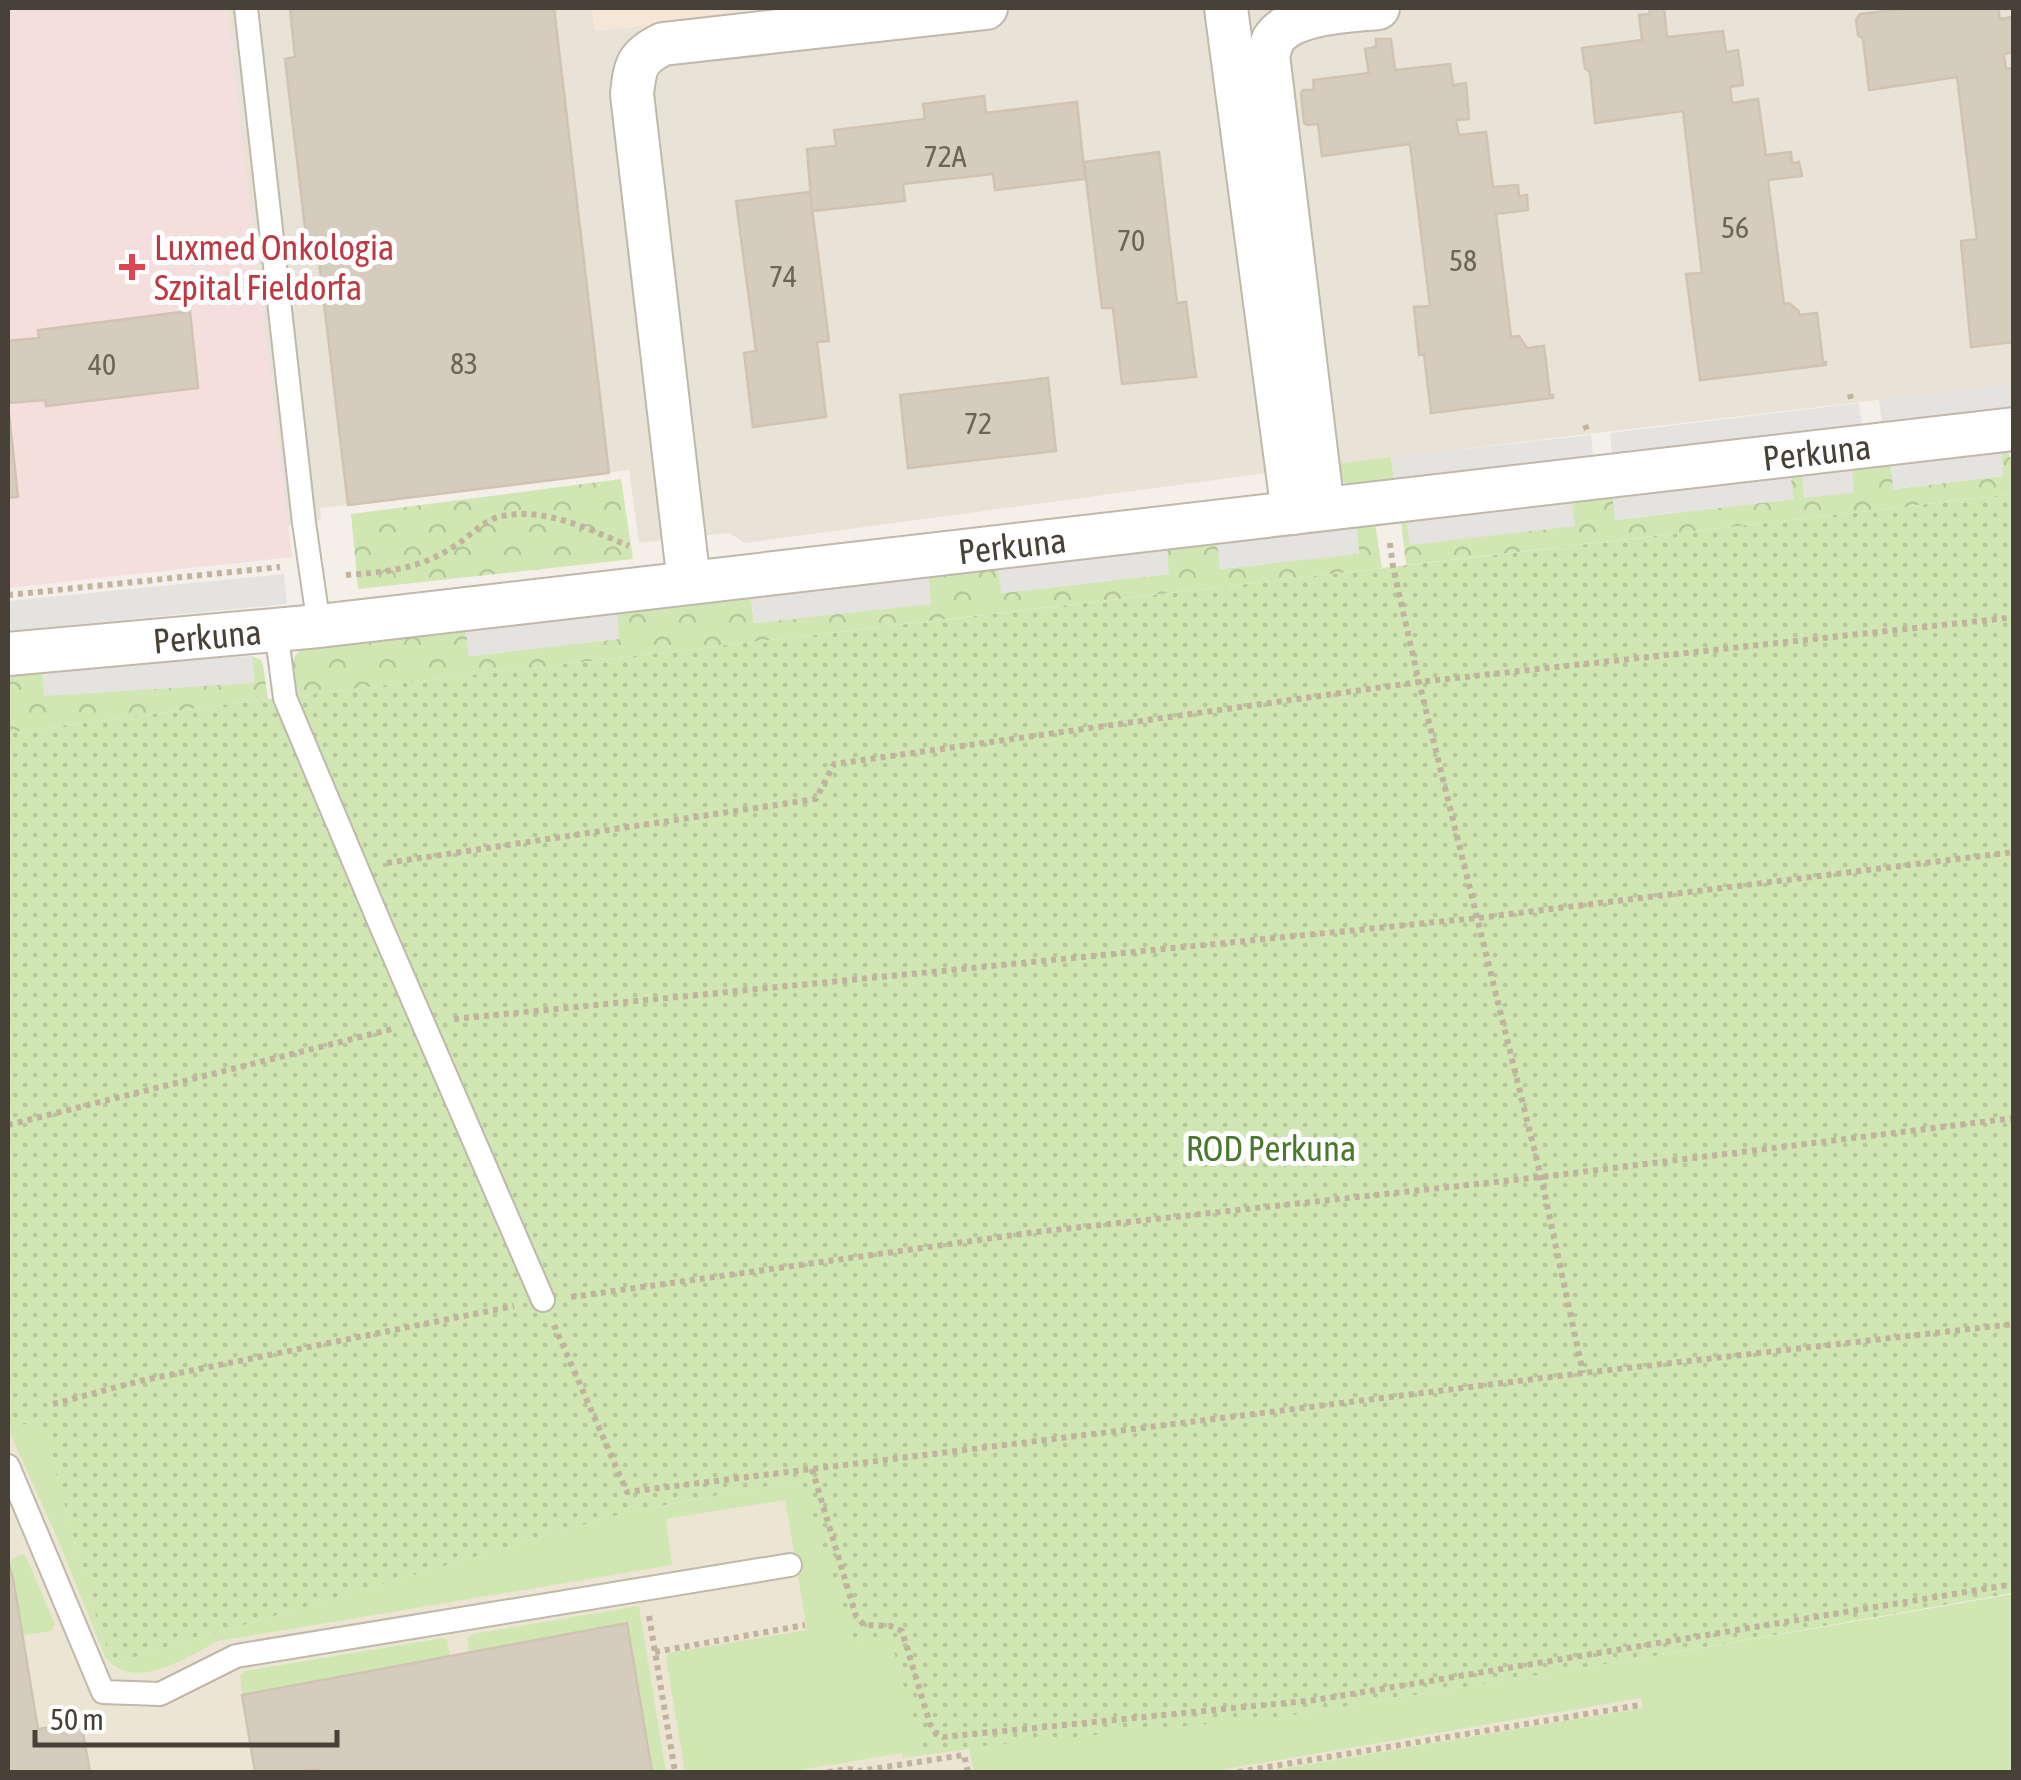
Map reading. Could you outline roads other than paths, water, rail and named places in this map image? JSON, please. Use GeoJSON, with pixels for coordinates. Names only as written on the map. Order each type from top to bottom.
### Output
{"type":"FeatureCollection","features":[{"type":"Feature","properties":{"kind":"street"},"geometry":{"type":"LineString","coordinates":[[689,583],[632,94],[634,73],[642,55],[663,44],[986,8]]}},
{"type":"Feature","properties":{"kind":"street"},"geometry":{"type":"LineString","coordinates":[[1226,8],[1308,511]]}},
{"type":"Feature","properties":{"kind":"street"},"geometry":{"type":"LineString","coordinates":[[1308,511],[1268,55],[1274,38],[1302,20],[1378,8]]}},
{"type":"Feature","properties":{"kind":"street","name":"Perkuna"},"geometry":{"type":"LineString","coordinates":[[8,654],[319,626],[2014,430]]}},
{"type":"Feature","properties":{"kind":"lane"},"geometry":{"type":"LineString","coordinates":[[246,8],[319,626]]}},
{"type":"Feature","properties":{"kind":"lane"},"geometry":{"type":"LineString","coordinates":[[276,630],[286,698],[543,1300]]}},
{"type":"Feature","properties":{"kind":"lane"},"geometry":{"type":"LineString","coordinates":[[8,1466],[102,1692],[160,1694],[236,1656],[790,1565]]}},
{"type":"Feature","properties":{"kind":"place","name":"Luxmed Onkologia Szpital Fieldorfa"},"geometry":{"type":"Point","coordinates":[132,267]}},
{"type":"Feature","properties":{"kind":"park label","name":"ROD Perkuna"},"geometry":{"type":"Point","coordinates":[1271,1148]}}]}
